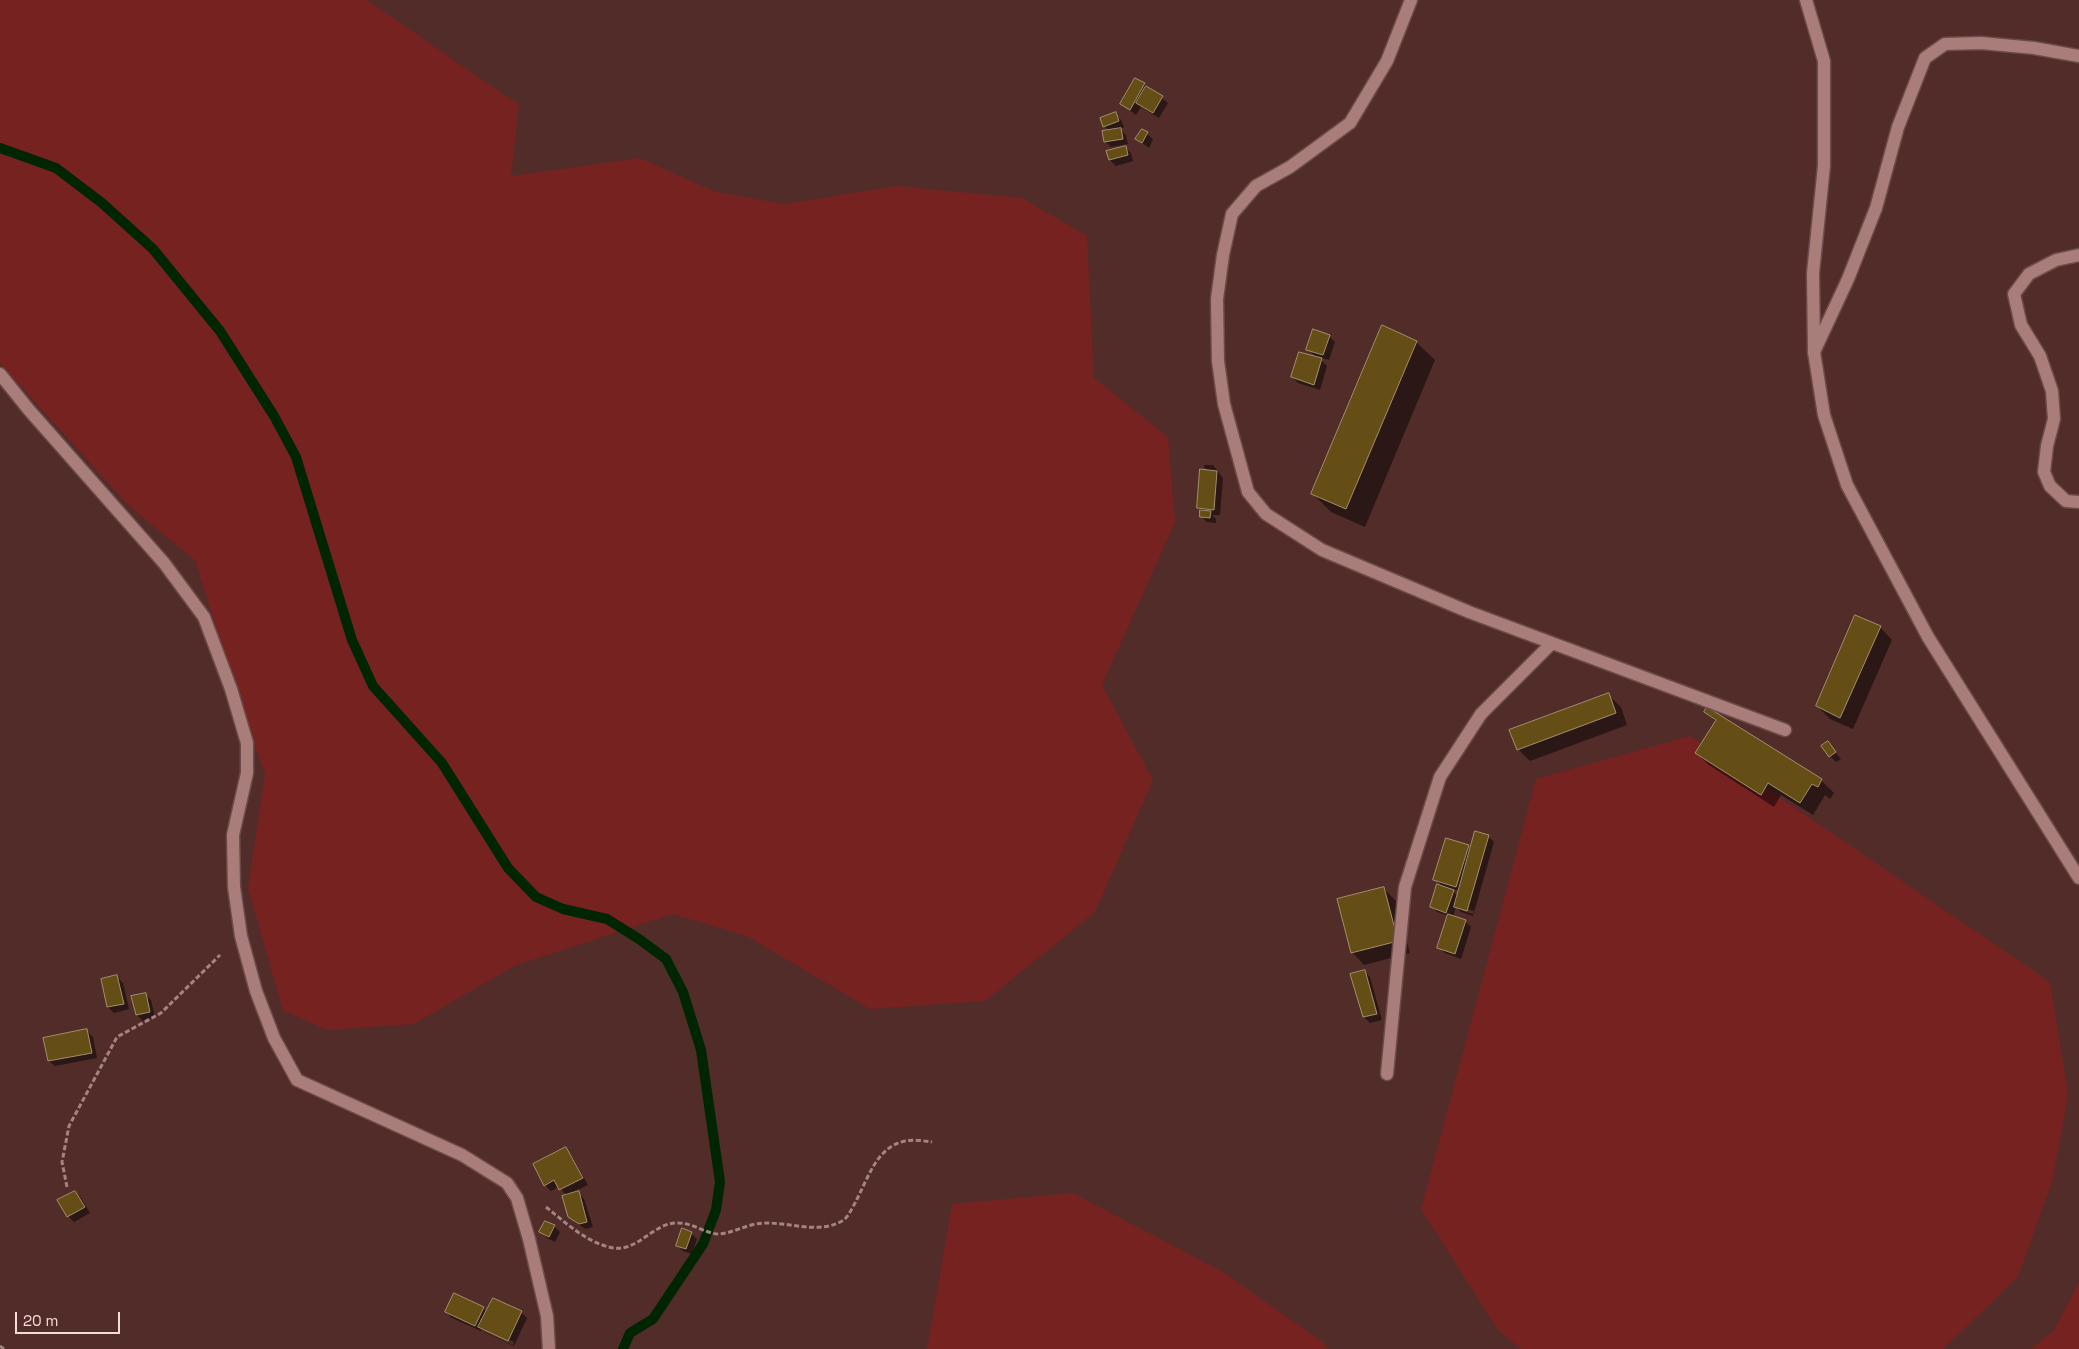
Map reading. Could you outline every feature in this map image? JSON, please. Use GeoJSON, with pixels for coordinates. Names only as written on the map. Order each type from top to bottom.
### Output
{"type":"FeatureCollection","features":[{"type":"Feature","properties":{"kind":"street"},"geometry":{"type":"LineString","coordinates":[[1411,0],[1388,61],[1350,122],[1290,167],[1256,186],[1232,214],[1223,255],[1217,299],[1218,361],[1224,404],[1248,492],[1266,514],[1293,534],[1322,550],[1469,612],[1786,730]]}},
{"type":"Feature","properties":{"kind":"street"},"geometry":{"type":"LineString","coordinates":[[1806,0],[1824,61],[1824,166],[1813,273],[1814,352],[1824,415],[1847,485],[1928,637],[2079,878]]}},
{"type":"Feature","properties":{"kind":"street"},"geometry":{"type":"LineString","coordinates":[[1814,352],[1848,279],[1876,208],[1898,127],[1925,58],[1945,44],[1981,43],[2034,48],[2079,56]]}},
{"type":"Feature","properties":{"kind":"street"},"geometry":{"type":"LineString","coordinates":[[2079,254],[2056,260],[2029,274],[2014,294],[2020,325],[2040,356],[2052,391],[2054,420],[2047,446],[2044,472],[2050,486],[2066,501],[2079,502]]}},
{"type":"Feature","properties":{"kind":"street"},"geometry":{"type":"LineString","coordinates":[[0,374],[29,410],[164,563],[204,617],[231,688],[247,743],[247,773],[233,835],[234,887],[241,936],[256,991],[274,1038],[297,1080],[462,1156],[507,1183],[517,1198],[529,1239],[547,1316],[549,1349]]}},
{"type":"Feature","properties":{"kind":"street"},"geometry":{"type":"LineString","coordinates":[[1387,1074],[1405,887],[1440,777],[1481,714],[1552,643]]}},
{"type":"Feature","properties":{"kind":"path"},"geometry":{"type":"LineString","coordinates":[[67,1187],[62,1162],[69,1126],[117,1036],[161,1013],[198,975],[241,936]]}},
{"type":"Feature","properties":{"kind":"path"},"geometry":{"type":"LineString","coordinates":[[511,1188],[521,1189],[582,1235],[602,1245],[616,1248],[628,1247],[669,1224],[680,1223],[718,1234],[757,1224],[813,1228],[832,1225],[844,1220],[874,1164],[890,1146],[907,1140],[932,1142]]}},
{"type":"Feature","properties":{"kind":"path"},"geometry":{"type":"LineString","coordinates":[[0,1346],[4,1349]]}},
{"type":"Feature","properties":{"kind":"shaded area"},"geometry":{"type":"Polygon","coordinates":[[[0,0],[367,0],[519,105],[511,176],[640,158],[716,192],[784,204],[898,186],[1022,198],[1087,236],[1094,378],[1168,437],[1175,522],[1102,685],[1153,780],[1095,912],[985,1001],[870,1009],[747,936],[673,914],[516,965],[414,1024],[326,1030],[283,1010],[248,888],[265,773],[241,708],[195,560],[128,505],[0,363],[0,0]]]}},
{"type":"Feature","properties":{"kind":"shaded area"},"geometry":{"type":"Polygon","coordinates":[[[1690,736],[2050,982],[2068,1094],[2053,1179],[2018,1277],[1943,1349],[1521,1349],[1498,1330],[1421,1209],[1536,779],[1690,736]]]}},
{"type":"Feature","properties":{"kind":"shaded area"},"geometry":{"type":"Polygon","coordinates":[[[1073,1193],[1223,1272],[1324,1343],[1328,1349],[927,1349],[952,1204],[1073,1193]]]}},
{"type":"Feature","properties":{"kind":"shaded area"},"geometry":{"type":"Polygon","coordinates":[[[2079,1283],[2079,1349],[2031,1349],[2054,1330],[2079,1283]]]}},
{"type":"Feature","properties":{"kind":"building"},"geometry":{"type":"Polygon","coordinates":[[[1135,78],[1145,83],[1130,110],[1120,104],[1135,78]]]}},
{"type":"Feature","properties":{"kind":"building"},"geometry":{"type":"Polygon","coordinates":[[[1146,86],[1163,96],[1153,113],[1136,103],[1146,86]]]}},
{"type":"Feature","properties":{"kind":"building"},"geometry":{"type":"Polygon","coordinates":[[[1116,112],[1119,121],[1103,127],[1100,118],[1116,112]]]}},
{"type":"Feature","properties":{"kind":"building"},"geometry":{"type":"Polygon","coordinates":[[[1121,128],[1123,139],[1104,142],[1102,131],[1121,128]]]}},
{"type":"Feature","properties":{"kind":"building"},"geometry":{"type":"Polygon","coordinates":[[[1142,129],[1148,132],[1142,143],[1135,139],[1142,129]]]}},
{"type":"Feature","properties":{"kind":"building"},"geometry":{"type":"Polygon","coordinates":[[[1126,146],[1128,155],[1109,160],[1106,151],[1126,146]]]}},
{"type":"Feature","properties":{"kind":"building"},"geometry":{"type":"Polygon","coordinates":[[[1382,325],[1417,341],[1346,509],[1311,494],[1382,325]]]}},
{"type":"Feature","properties":{"kind":"building"},"geometry":{"type":"Polygon","coordinates":[[[1313,329],[1330,335],[1323,355],[1306,350],[1313,329]]]}},
{"type":"Feature","properties":{"kind":"building"},"geometry":{"type":"Polygon","coordinates":[[[1299,352],[1322,358],[1314,385],[1291,377],[1299,352]]]}},
{"type":"Feature","properties":{"kind":"building"},"geometry":{"type":"Polygon","coordinates":[[[1200,469],[1217,471],[1214,510],[1197,508],[1200,469]]]}},
{"type":"Feature","properties":{"kind":"building"},"geometry":{"type":"Polygon","coordinates":[[[1200,510],[1211,511],[1210,518],[1200,517],[1200,510]]]}},
{"type":"Feature","properties":{"kind":"building"},"geometry":{"type":"Polygon","coordinates":[[[1855,615],[1881,626],[1840,718],[1816,706],[1855,615]]]}},
{"type":"Feature","properties":{"kind":"building"},"geometry":{"type":"Polygon","coordinates":[[[1609,693],[1616,713],[1517,750],[1509,730],[1609,693]]]}},
{"type":"Feature","properties":{"kind":"building"},"geometry":{"type":"Polygon","coordinates":[[[1707,707],[1822,779],[1818,787],[1812,784],[1800,803],[1768,783],[1761,795],[1695,753],[1716,720],[1704,712],[1707,707]]]}},
{"type":"Feature","properties":{"kind":"building"},"geometry":{"type":"Polygon","coordinates":[[[1828,741],[1836,752],[1829,757],[1821,746],[1828,741]]]}},
{"type":"Feature","properties":{"kind":"building"},"geometry":{"type":"Polygon","coordinates":[[[1475,831],[1489,835],[1467,911],[1454,907],[1475,831]]]}},
{"type":"Feature","properties":{"kind":"building"},"geometry":{"type":"Polygon","coordinates":[[[1446,838],[1469,845],[1456,887],[1433,880],[1446,838]]]}},
{"type":"Feature","properties":{"kind":"building"},"geometry":{"type":"Polygon","coordinates":[[[1437,884],[1454,890],[1446,913],[1430,907],[1437,884]]]}},
{"type":"Feature","properties":{"kind":"building"},"geometry":{"type":"Polygon","coordinates":[[[1384,887],[1398,941],[1351,953],[1337,899],[1384,887]]]}},
{"type":"Feature","properties":{"kind":"building"},"geometry":{"type":"Polygon","coordinates":[[[1448,914],[1466,920],[1455,954],[1437,948],[1448,914]]]}},
{"type":"Feature","properties":{"kind":"building"},"geometry":{"type":"Polygon","coordinates":[[[1365,970],[1377,1014],[1363,1017],[1350,974],[1365,970]]]}},
{"type":"Feature","properties":{"kind":"building"},"geometry":{"type":"Polygon","coordinates":[[[117,975],[124,1004],[107,1007],[101,979],[117,975]]]}},
{"type":"Feature","properties":{"kind":"building"},"geometry":{"type":"Polygon","coordinates":[[[146,993],[150,1012],[136,1015],[131,996],[146,993]]]}},
{"type":"Feature","properties":{"kind":"building"},"geometry":{"type":"Polygon","coordinates":[[[87,1029],[92,1053],[48,1061],[43,1038],[87,1029]]]}},
{"type":"Feature","properties":{"kind":"building"},"geometry":{"type":"Polygon","coordinates":[[[566,1147],[583,1178],[559,1190],[554,1180],[544,1186],[533,1164],[566,1147]]]}},
{"type":"Feature","properties":{"kind":"building"},"geometry":{"type":"Polygon","coordinates":[[[75,1191],[85,1207],[67,1217],[57,1200],[75,1191]]]}},
{"type":"Feature","properties":{"kind":"building"},"geometry":{"type":"Polygon","coordinates":[[[579,1191],[587,1222],[579,1224],[568,1217],[562,1196],[579,1191]]]}},
{"type":"Feature","properties":{"kind":"building"},"geometry":{"type":"Polygon","coordinates":[[[545,1221],[555,1225],[549,1237],[539,1232],[545,1221]]]}},
{"type":"Feature","properties":{"kind":"building"},"geometry":{"type":"Polygon","coordinates":[[[682,1228],[692,1232],[686,1249],[676,1246],[682,1228]]]}},
{"type":"Feature","properties":{"kind":"building"},"geometry":{"type":"Polygon","coordinates":[[[454,1293],[484,1307],[475,1326],[445,1312],[454,1293]]]}},
{"type":"Feature","properties":{"kind":"building"},"geometry":{"type":"Polygon","coordinates":[[[493,1298],[522,1311],[508,1341],[478,1327],[493,1298]]]}},
{"type":"Feature","properties":{"kind":"waterway"},"geometry":{"type":"LineString","coordinates":[[0,148],[56,168],[102,203],[153,249],[220,331],[274,416],[296,457],[352,640],[373,686],[442,763],[508,868],[536,897],[563,909],[607,919],[666,959],[683,992],[701,1050],[720,1182],[716,1210],[703,1244],[653,1319],[630,1333],[623,1349]]}}]}
